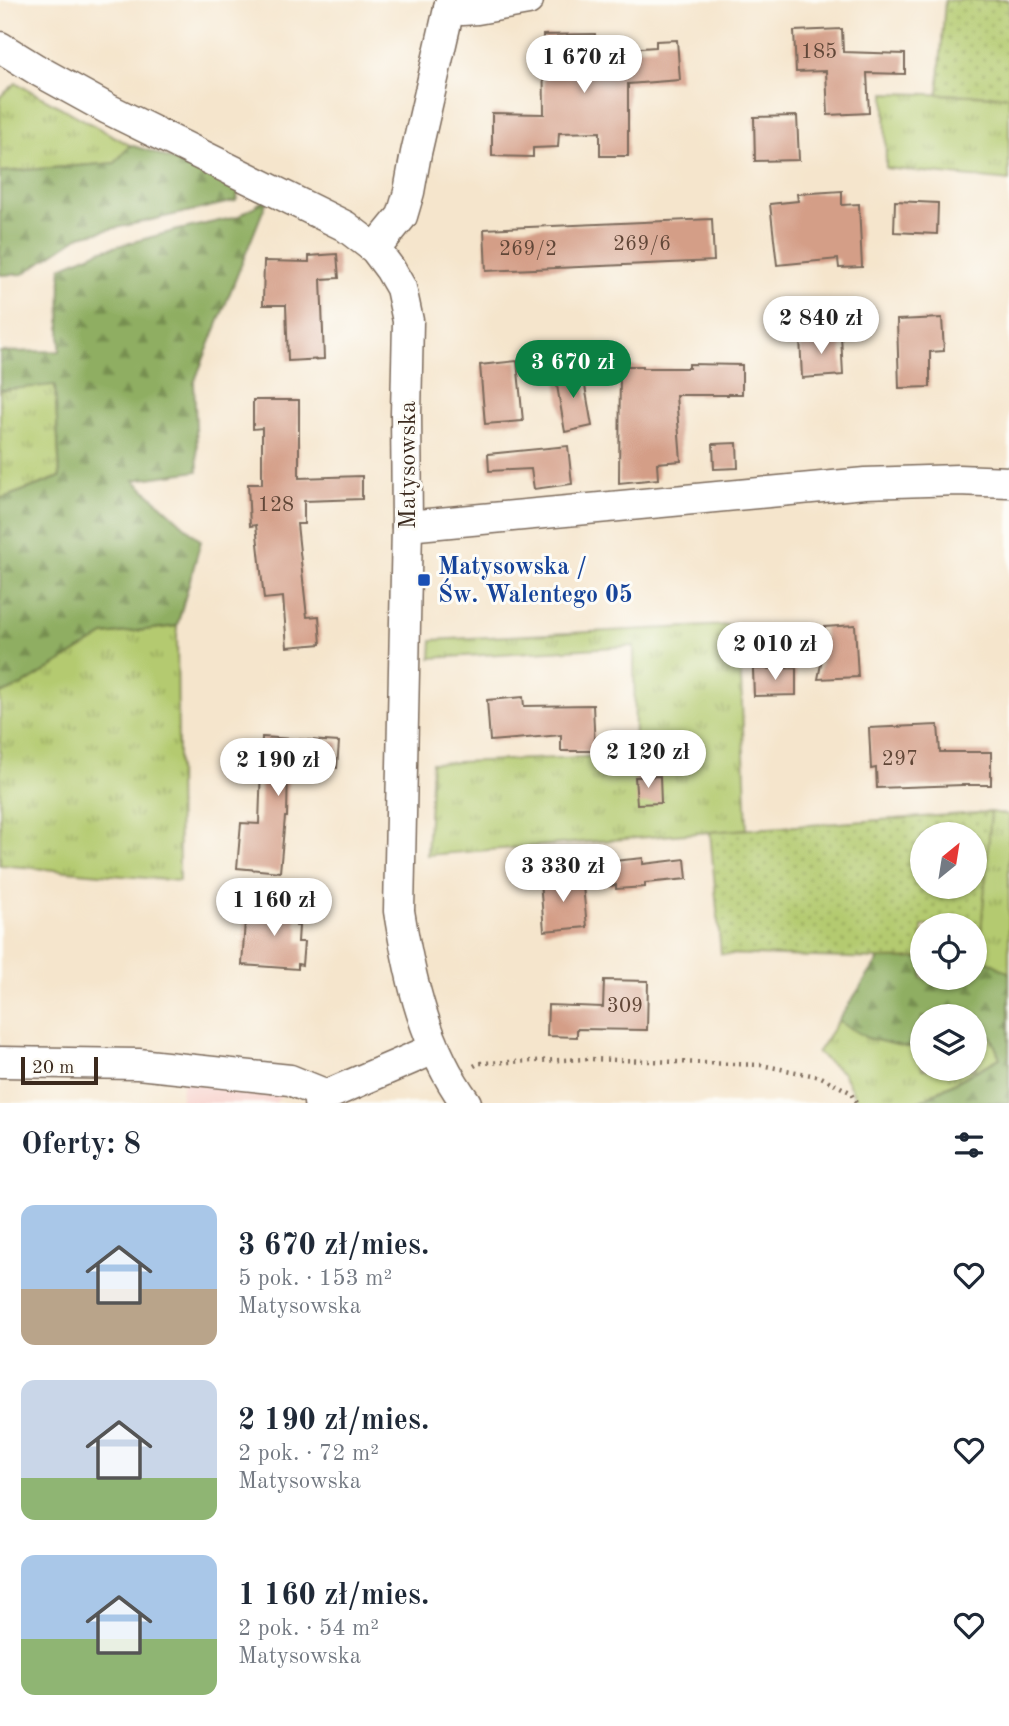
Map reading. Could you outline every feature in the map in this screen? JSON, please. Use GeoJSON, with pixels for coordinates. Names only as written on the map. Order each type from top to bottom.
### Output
{"type":"FeatureCollection","features":[{"type":"Feature","properties":{"kind":"street"},"geometry":{"type":"LineString","coordinates":[[375,248],[402,216],[410,192],[416,153],[450,4],[462,10],[528,0]]}},
{"type":"Feature","properties":{"kind":"street","name":"Matysowska"},"geometry":{"type":"LineString","coordinates":[[0,47],[108,109],[345,226],[375,248],[401,288],[408,321],[407,526],[399,911],[418,1004],[434,1049],[466,1103]]}},
{"type":"Feature","properties":{"kind":"street"},"geometry":{"type":"LineString","coordinates":[[407,526],[865,483],[958,480],[1009,482]]}},
{"type":"Feature","properties":{"kind":"street"},"geometry":{"type":"LineString","coordinates":[[0,1062],[138,1065],[290,1080],[323,1099],[434,1049]]}},
{"type":"Feature","properties":{"kind":"path"},"geometry":{"type":"LineString","coordinates":[[449,1076],[479,1063],[590,1059],[761,1065],[821,1077],[850,1092],[856,1103]]}},
{"type":"Feature","properties":{"kind":"shaded area"},"geometry":{"type":"Polygon","coordinates":[[[183,1077],[284,1091],[275,1103],[180,1103],[183,1077]]]}},
{"type":"Feature","properties":{"kind":"green space"},"geometry":{"type":"Polygon","coordinates":[[[945,0],[1009,0],[1009,96],[938,94],[945,0]]]}},
{"type":"Feature","properties":{"kind":"green space"},"geometry":{"type":"Polygon","coordinates":[[[16,83],[130,145],[116,163],[0,172],[0,97],[16,83]]]}},
{"type":"Feature","properties":{"kind":"green space"},"geometry":{"type":"Polygon","coordinates":[[[885,93],[1009,96],[1009,181],[886,168],[885,93]]]}},
{"type":"Feature","properties":{"kind":"green space"},"geometry":{"type":"Polygon","coordinates":[[[130,145],[240,187],[236,201],[80,236],[23,274],[0,275],[0,172],[115,163],[130,145]]]}},
{"type":"Feature","properties":{"kind":"green space"},"geometry":{"type":"Polygon","coordinates":[[[268,198],[194,383],[198,471],[134,480],[201,541],[177,626],[104,635],[21,686],[0,694],[0,499],[60,477],[55,385],[0,390],[0,352],[60,351],[61,267],[99,251],[237,217],[268,198]]]}},
{"type":"Feature","properties":{"kind":"green space"},"geometry":{"type":"Polygon","coordinates":[[[55,384],[60,477],[0,499],[0,390],[55,384]]]}},
{"type":"Feature","properties":{"kind":"green space"},"geometry":{"type":"Polygon","coordinates":[[[729,625],[739,629],[747,829],[427,855],[432,763],[635,755],[634,646],[431,658],[432,640],[729,625]]]}},
{"type":"Feature","properties":{"kind":"green space"},"geometry":{"type":"Polygon","coordinates":[[[177,626],[179,881],[0,865],[0,694],[21,685],[104,635],[177,626]]]}},
{"type":"Feature","properties":{"kind":"green space"},"geometry":{"type":"Polygon","coordinates":[[[991,812],[1009,815],[1009,973],[987,961],[987,913],[983,913],[984,900],[987,900],[991,812]]]}},
{"type":"Feature","properties":{"kind":"green space"},"geometry":{"type":"Polygon","coordinates":[[[991,812],[987,860],[987,822],[910,822],[910,900],[984,900],[983,913],[910,913],[910,958],[721,954],[710,832],[991,812]]]}},
{"type":"Feature","properties":{"kind":"green space"},"geometry":{"type":"Polygon","coordinates":[[[910,958],[910,990],[987,990],[987,961],[1009,973],[1009,1103],[917,1103],[958,1081],[987,1081],[987,1065],[1000,1058],[991,1036],[987,1036],[987,1004],[910,1004],[910,1046],[906,1047],[867,1038],[838,1021],[879,959],[910,958]]]}},
{"type":"Feature","properties":{"kind":"green space"},"geometry":{"type":"Polygon","coordinates":[[[838,1021],[867,1038],[910,1046],[910,1081],[958,1081],[917,1103],[858,1103],[843,1073],[817,1053],[838,1021]]]}},
{"type":"Feature","properties":{"kind":"green space"},"geometry":{"type":"Polygon","coordinates":[[[987,1036],[991,1036],[1000,1058],[987,1065],[987,1036]]]}},
{"type":"Feature","properties":{"kind":"building"},"geometry":{"type":"Polygon","coordinates":[[[842,29],[843,52],[905,54],[905,74],[867,73],[869,113],[828,115],[826,71],[796,72],[794,31],[842,29]]]}},
{"type":"Feature","properties":{"kind":"building"},"geometry":{"type":"Polygon","coordinates":[[[595,34],[596,51],[656,47],[656,41],[677,40],[680,80],[628,84],[628,156],[600,156],[600,132],[559,133],[558,147],[533,148],[533,157],[492,156],[492,113],[544,114],[543,35],[595,34]]]}},
{"type":"Feature","properties":{"kind":"building"},"geometry":{"type":"Polygon","coordinates":[[[797,116],[799,160],[755,161],[754,117],[797,116]]]}},
{"type":"Feature","properties":{"kind":"building"},"geometry":{"type":"Polygon","coordinates":[[[842,191],[842,205],[859,204],[862,267],[839,268],[838,259],[777,265],[770,204],[798,201],[797,194],[842,191]]]}},
{"type":"Feature","properties":{"kind":"building"},"geometry":{"type":"Polygon","coordinates":[[[895,201],[938,203],[937,234],[894,232],[895,201]]]}},
{"type":"Feature","properties":{"kind":"building"},"geometry":{"type":"Polygon","coordinates":[[[712,219],[714,261],[486,271],[484,229],[712,219]]]}},
{"type":"Feature","properties":{"kind":"building"},"geometry":{"type":"Polygon","coordinates":[[[337,254],[339,278],[321,279],[324,359],[288,361],[286,305],[263,305],[264,261],[309,262],[309,256],[337,254]]]}},
{"type":"Feature","properties":{"kind":"building"},"geometry":{"type":"Polygon","coordinates":[[[942,318],[944,351],[930,352],[930,387],[899,388],[897,320],[942,318]]]}},
{"type":"Feature","properties":{"kind":"building"},"geometry":{"type":"Polygon","coordinates":[[[841,335],[843,375],[802,378],[800,337],[841,335]]]}},
{"type":"Feature","properties":{"kind":"building"},"geometry":{"type":"Polygon","coordinates":[[[517,361],[523,421],[485,424],[480,365],[517,361]]]}},
{"type":"Feature","properties":{"kind":"building"},"geometry":{"type":"Polygon","coordinates":[[[689,364],[742,365],[742,394],[676,395],[681,461],[657,463],[658,479],[619,483],[620,366],[689,368],[689,364]]]}},
{"type":"Feature","properties":{"kind":"building"},"geometry":{"type":"Polygon","coordinates":[[[582,369],[592,426],[565,432],[555,374],[582,369]]]}},
{"type":"Feature","properties":{"kind":"building"},"geometry":{"type":"Polygon","coordinates":[[[253,400],[299,400],[299,478],[362,476],[362,499],[304,501],[304,524],[297,524],[307,617],[319,616],[321,644],[287,647],[283,597],[264,599],[256,525],[250,526],[248,484],[262,484],[262,428],[253,429],[253,400]]]}},
{"type":"Feature","properties":{"kind":"building"},"geometry":{"type":"Polygon","coordinates":[[[737,443],[738,468],[714,469],[713,444],[737,443]]]}},
{"type":"Feature","properties":{"kind":"building"},"geometry":{"type":"Polygon","coordinates":[[[568,446],[572,484],[534,489],[531,469],[489,471],[488,454],[568,446]]]}},
{"type":"Feature","properties":{"kind":"building"},"geometry":{"type":"Polygon","coordinates":[[[855,625],[858,677],[818,679],[825,644],[824,627],[855,625]]]}},
{"type":"Feature","properties":{"kind":"building"},"geometry":{"type":"Polygon","coordinates":[[[796,668],[796,695],[754,696],[753,669],[796,668]]]}},
{"type":"Feature","properties":{"kind":"building"},"geometry":{"type":"Polygon","coordinates":[[[523,697],[524,706],[593,705],[595,751],[561,751],[561,735],[490,741],[487,700],[523,697]]]}},
{"type":"Feature","properties":{"kind":"building"},"geometry":{"type":"Polygon","coordinates":[[[938,725],[940,752],[991,752],[991,785],[877,788],[876,768],[871,769],[869,728],[938,725]]]}},
{"type":"Feature","properties":{"kind":"building"},"geometry":{"type":"Polygon","coordinates":[[[262,737],[339,742],[337,768],[288,765],[287,817],[280,872],[237,868],[241,823],[259,824],[262,737]]]}},
{"type":"Feature","properties":{"kind":"building"},"geometry":{"type":"Polygon","coordinates":[[[660,776],[661,803],[637,804],[635,777],[660,776]]]}},
{"type":"Feature","properties":{"kind":"building"},"geometry":{"type":"Polygon","coordinates":[[[643,858],[643,864],[685,859],[687,879],[645,883],[645,887],[616,889],[616,885],[609,886],[607,868],[614,867],[614,861],[643,858]]]}},
{"type":"Feature","properties":{"kind":"building"},"geometry":{"type":"Polygon","coordinates":[[[582,876],[587,927],[544,931],[540,881],[582,876]]]}},
{"type":"Feature","properties":{"kind":"building"},"geometry":{"type":"Polygon","coordinates":[[[263,900],[298,903],[298,942],[304,942],[302,965],[298,964],[298,969],[242,965],[245,921],[261,922],[263,900]]]}},
{"type":"Feature","properties":{"kind":"building"},"geometry":{"type":"Polygon","coordinates":[[[604,980],[648,981],[647,1030],[577,1029],[577,1037],[547,1036],[548,1005],[603,1007],[604,980]]]}},
{"type":"Feature","properties":{"kind":"place","name":"Matysowska / Św. Walentego 05"},"geometry":{"type":"Point","coordinates":[424,580]}}]}
